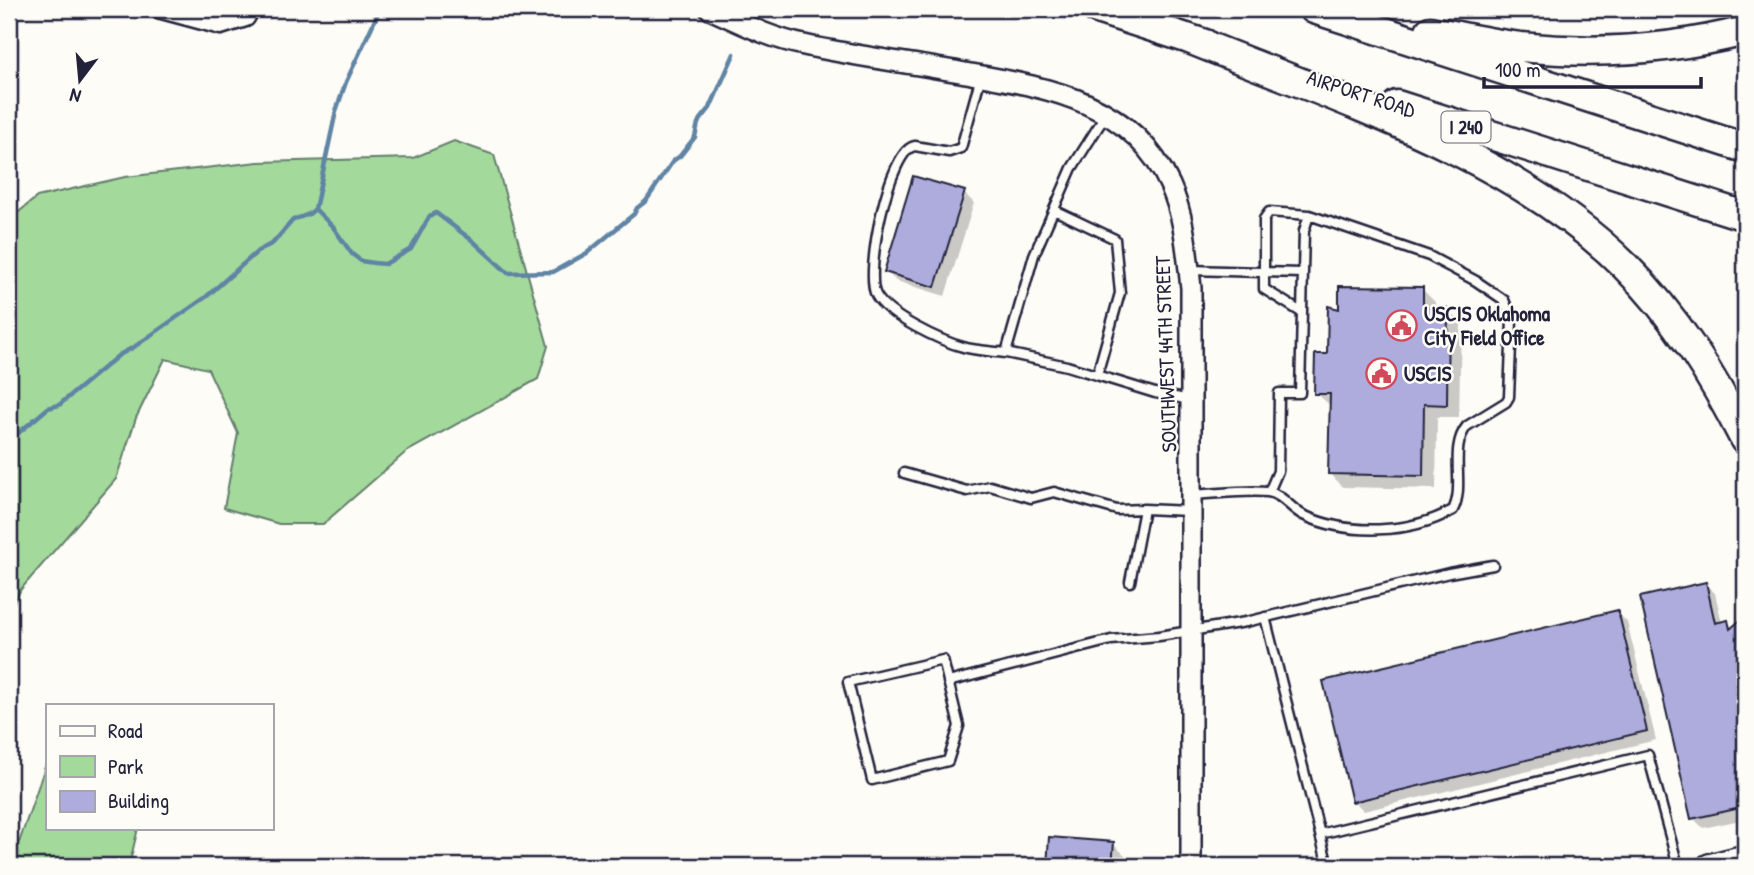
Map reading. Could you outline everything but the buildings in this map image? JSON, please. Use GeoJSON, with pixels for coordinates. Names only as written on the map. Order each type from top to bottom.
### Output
{"type":"FeatureCollection","features":[{"type":"Feature","properties":{"kind":"highway","name":"AIRPORT ROAD"},"geometry":{"type":"LineString","coordinates":[[1097,9],[1745,216]]}},
{"type":"Feature","properties":{"kind":"highway"},"geometry":{"type":"LineString","coordinates":[[1326,13],[1519,46],[1567,50],[1660,48],[1745,31]]}},
{"type":"Feature","properties":{"kind":"highway"},"geometry":{"type":"LineString","coordinates":[[1326,13],[1745,148]]}},
{"type":"Feature","properties":{"kind":"highway"},"geometry":{"type":"LineString","coordinates":[[1187,38],[1418,132],[1496,171],[1546,201],[1588,232],[1626,266],[1662,306],[1693,349],[1745,440]]}},
{"type":"Feature","properties":{"kind":"main road"},"geometry":{"type":"LineString","coordinates":[[1709,866],[1745,857]]}},
{"type":"Feature","properties":{"kind":"street"},"geometry":{"type":"LineString","coordinates":[[158,9],[221,26],[246,18],[251,9]]}},
{"type":"Feature","properties":{"kind":"street","name":"SOUTHWEST 44TH STREET"},"geometry":{"type":"LineString","coordinates":[[710,9],[761,33],[802,45],[1031,84],[1085,102],[1107,113],[1129,132],[1150,153],[1169,183],[1183,220],[1191,288],[1191,866]]}},
{"type":"Feature","properties":{"kind":"lane"},"geometry":{"type":"LineString","coordinates":[[981,76],[961,148],[949,152],[909,147],[892,173],[874,249],[872,278],[876,297],[894,313],[964,348],[1006,353],[1068,366],[1155,393],[1192,400]]}},
{"type":"Feature","properties":{"kind":"lane"},"geometry":{"type":"LineString","coordinates":[[1006,353],[1034,255],[1072,168],[1107,113]]}},
{"type":"Feature","properties":{"kind":"lane"},"geometry":{"type":"LineString","coordinates":[[1054,210],[1115,239],[1120,293],[1097,375]]}},
{"type":"Feature","properties":{"kind":"lane"},"geometry":{"type":"LineString","coordinates":[[904,473],[967,491],[990,486],[1031,498],[1055,492],[1117,510],[1144,509],[1269,492],[1301,514],[1337,528],[1403,528],[1435,520],[1453,510],[1458,499],[1459,446],[1463,431],[1506,402],[1511,391],[1512,320],[1510,309],[1504,300],[1476,281],[1429,256],[1309,215],[1269,212],[1264,219],[1264,289],[1301,312]]}},
{"type":"Feature","properties":{"kind":"lane"},"geometry":{"type":"LineString","coordinates":[[1269,492],[1278,471],[1279,393],[1300,393],[1304,231],[1309,215]]}},
{"type":"Feature","properties":{"kind":"lane"},"geometry":{"type":"LineString","coordinates":[[1189,270],[1302,273]]}},
{"type":"Feature","properties":{"kind":"lane"},"geometry":{"type":"LineString","coordinates":[[1130,582],[1144,509]]}},
{"type":"Feature","properties":{"kind":"lane"},"geometry":{"type":"LineString","coordinates":[[948,682],[1111,640],[1192,631],[1265,617],[1493,565]]}},
{"type":"Feature","properties":{"kind":"lane"},"geometry":{"type":"LineString","coordinates":[[1265,617],[1328,866]]}},
{"type":"Feature","properties":{"kind":"lane"},"geometry":{"type":"LineString","coordinates":[[943,660],[948,682],[959,726],[948,761],[872,780],[848,682],[943,660]]}},
{"type":"Feature","properties":{"kind":"lane"},"geometry":{"type":"LineString","coordinates":[[1320,834],[1648,755],[1678,866]]}},
{"type":"Feature","properties":{"kind":"green space"},"geometry":{"type":"Polygon","coordinates":[[[454,141],[494,155],[548,346],[538,379],[406,452],[323,524],[279,524],[224,508],[238,433],[208,369],[165,359],[136,418],[116,479],[21,589],[9,612],[9,220],[37,197],[125,177],[258,162],[413,158],[454,141]]]}},
{"type":"Feature","properties":{"kind":"green space"},"geometry":{"type":"Polygon","coordinates":[[[46,764],[46,830],[138,830],[129,866],[11,866],[46,764]]]}},
{"type":"Feature","properties":{"kind":"waterway"},"geometry":{"type":"LineString","coordinates":[[9,441],[48,408],[59,405],[119,355],[206,297],[258,251],[273,243],[293,220],[315,209],[336,111],[346,82],[380,9]]}},
{"type":"Feature","properties":{"kind":"waterway"},"geometry":{"type":"LineString","coordinates":[[315,209],[333,227],[352,254],[361,261],[385,264],[411,249],[429,217],[436,213],[473,241],[508,273],[553,272],[587,253],[646,201],[673,161],[695,137],[698,123],[710,108],[734,54]]}},
{"type":"Feature","properties":{"kind":"place","name":"USCIS Oklahoma City Field Office"},"geometry":{"type":"Point","coordinates":[1401,326]}},
{"type":"Feature","properties":{"kind":"place","name":"USCIS"},"geometry":{"type":"Point","coordinates":[1381,374]}}]}
